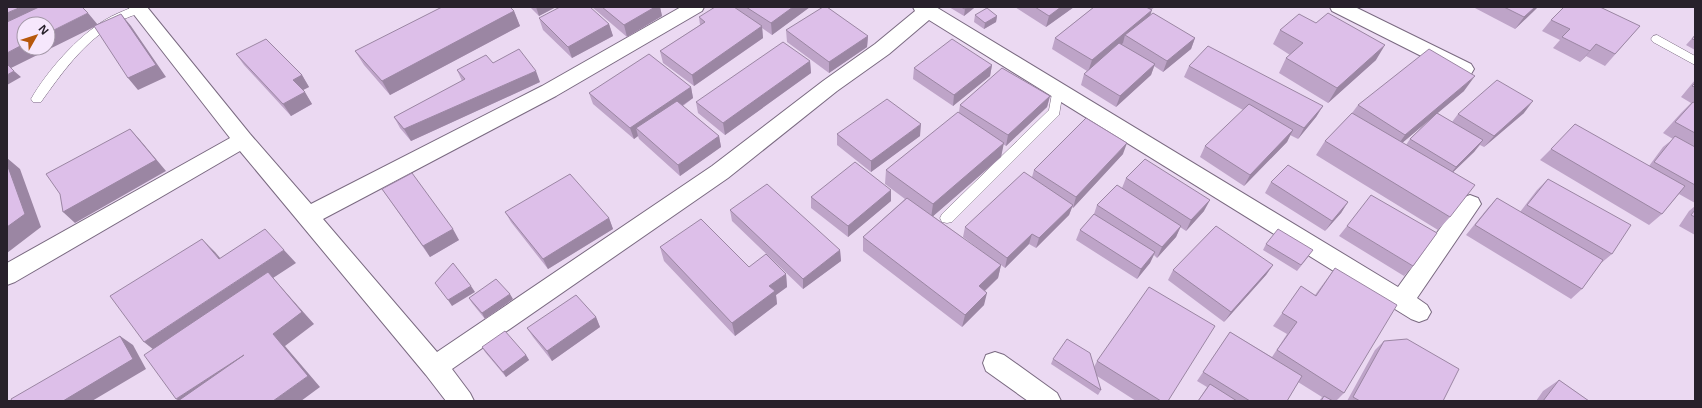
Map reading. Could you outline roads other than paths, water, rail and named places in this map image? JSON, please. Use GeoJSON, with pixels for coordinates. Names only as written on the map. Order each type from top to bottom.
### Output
{"type":"FeatureCollection","features":[{"type":"Feature","properties":{"kind":"street"},"geometry":{"type":"LineString","coordinates":[[308,216],[548,91],[695,7]]}},
{"type":"Feature","properties":{"kind":"street"},"geometry":{"type":"LineString","coordinates":[[1339,7],[1464,69]]}},
{"type":"Feature","properties":{"kind":"street"},"geometry":{"type":"LineString","coordinates":[[138,8],[243,140],[435,367],[461,401]]}},
{"type":"Feature","properties":{"kind":"street"},"geometry":{"type":"LineString","coordinates":[[435,367],[720,172],[830,86],[882,49],[925,9],[1410,307],[1470,204]]}},
{"type":"Feature","properties":{"kind":"street"},"geometry":{"type":"LineString","coordinates":[[7,275],[243,140]]}},
{"type":"Feature","properties":{"kind":"street"},"geometry":{"type":"LineString","coordinates":[[995,363],[1048,401]]}},
{"type":"Feature","properties":{"kind":"lane"},"geometry":{"type":"LineString","coordinates":[[37,99],[49,82],[89,37],[106,24],[138,8]]}},
{"type":"Feature","properties":{"kind":"lane"},"geometry":{"type":"LineString","coordinates":[[1657,39],[1695,61]]}},
{"type":"Feature","properties":{"kind":"lane"},"geometry":{"type":"LineString","coordinates":[[947,218],[1055,112],[1057,91]]}}]}
